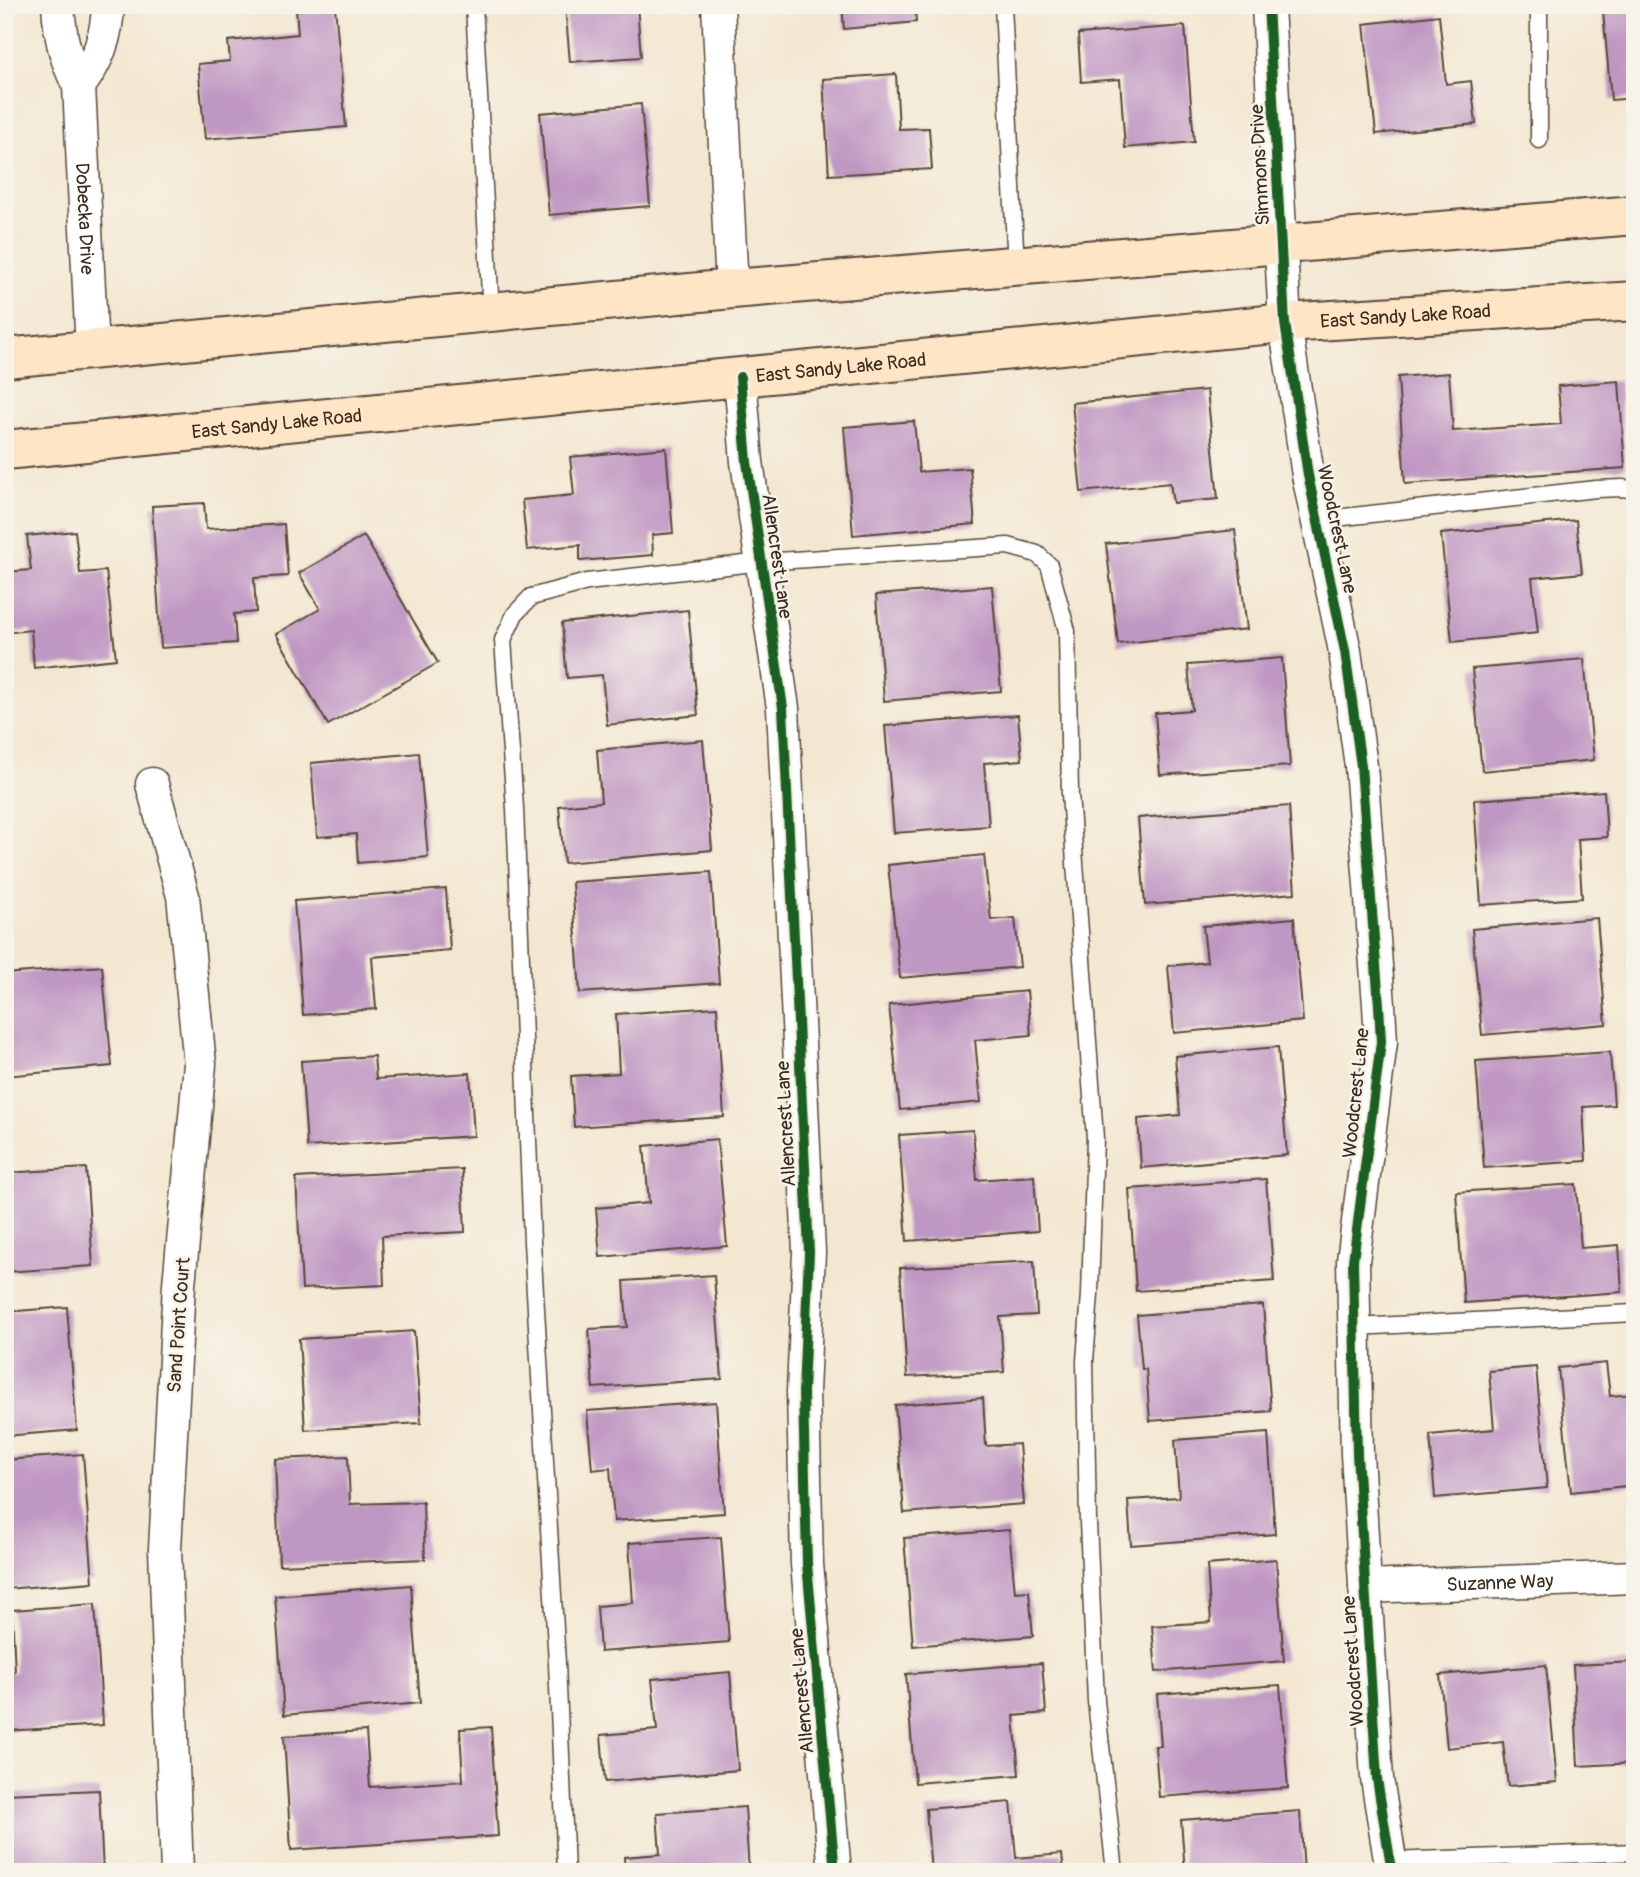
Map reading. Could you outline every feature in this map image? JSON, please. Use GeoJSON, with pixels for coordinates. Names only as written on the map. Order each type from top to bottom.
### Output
{"type":"FeatureCollection","features":[{"type":"Feature","properties":{"kind":"main road"},"geometry":{"type":"LineString","coordinates":[[5,358],[732,289],[1635,215]]}},
{"type":"Feature","properties":{"kind":"main road","name":"East Sandy Lake Road"},"geometry":{"type":"LineString","coordinates":[[5,450],[1285,323],[1635,301]]}},
{"type":"Feature","properties":{"kind":"street","name":"Dobecka Drive"},"geometry":{"type":"LineString","coordinates":[[58,5],[60,37],[67,64],[79,86],[92,350]]}},
{"type":"Feature","properties":{"kind":"street"},"geometry":{"type":"LineString","coordinates":[[79,86],[94,65],[104,39],[108,5]]}},
{"type":"Feature","properties":{"kind":"street"},"geometry":{"type":"LineString","coordinates":[[718,5],[732,289]]}},
{"type":"Feature","properties":{"kind":"street","name":"Simmons Drive"},"geometry":{"type":"LineString","coordinates":[[1268,5],[1285,323]]}},
{"type":"Feature","properties":{"kind":"street","name":"Woodcrest Lane"},"geometry":{"type":"LineString","coordinates":[[1285,323],[1308,475],[1345,652],[1361,766],[1379,1005],[1381,1042],[1353,1261],[1357,1454],[1377,1779],[1391,1866]]}},
{"type":"Feature","properties":{"kind":"street","name":"Allencrest Lane"},"geometry":{"type":"LineString","coordinates":[[740,377],[747,462],[783,708],[809,1252],[803,1392],[807,1564],[835,1872]]}},
{"type":"Feature","properties":{"kind":"street","name":"Sand Point Court"},"geometry":{"type":"LineString","coordinates":[[152,784],[183,895],[200,1064],[179,1284],[165,1549],[177,1872]]}},
{"type":"Feature","properties":{"kind":"street","name":"Suzanne Way"},"geometry":{"type":"LineString","coordinates":[[1365,1587],[1635,1577]]}},
{"type":"Feature","properties":{"kind":"lane"},"geometry":{"type":"LineString","coordinates":[[474,5],[491,312]]}},
{"type":"Feature","properties":{"kind":"lane"},"geometry":{"type":"LineString","coordinates":[[1003,5],[1016,267]]}},
{"type":"Feature","properties":{"kind":"lane"},"geometry":{"type":"LineString","coordinates":[[1539,5],[1539,140]]}},
{"type":"Feature","properties":{"kind":"lane"},"geometry":{"type":"LineString","coordinates":[[1317,520],[1596,489],[1635,490]]}},
{"type":"Feature","properties":{"kind":"lane"},"geometry":{"type":"LineString","coordinates":[[566,1872],[557,1663],[532,1242],[516,822],[503,640],[515,614],[531,597],[587,582],[762,562],[1008,546],[1037,554],[1049,565],[1067,631],[1070,794],[1095,1138],[1085,1361],[1089,1535],[1096,1701],[1115,1872]]}},
{"type":"Feature","properties":{"kind":"lane"},"geometry":{"type":"LineString","coordinates":[[1355,1327],[1635,1312]]}},
{"type":"Feature","properties":{"kind":"lane"},"geometry":{"type":"LineString","coordinates":[[1391,1866],[1635,1852]]}},
{"type":"Feature","properties":{"kind":"building"},"geometry":{"type":"Polygon","coordinates":[[[565,5],[637,5],[641,57],[570,62],[565,5]]]}},
{"type":"Feature","properties":{"kind":"building"},"geometry":{"type":"Polygon","coordinates":[[[842,5],[915,5],[916,22],[844,29],[842,5]]]}},
{"type":"Feature","properties":{"kind":"building"},"geometry":{"type":"Polygon","coordinates":[[[335,6],[346,127],[205,139],[198,64],[230,61],[228,41],[298,34],[296,9],[335,6]]]}},
{"type":"Feature","properties":{"kind":"building"},"geometry":{"type":"Polygon","coordinates":[[[1635,8],[1635,98],[1611,100],[1603,11],[1635,8]]]}},
{"type":"Feature","properties":{"kind":"building"},"geometry":{"type":"Polygon","coordinates":[[[1439,15],[1446,84],[1471,81],[1476,124],[1376,134],[1364,24],[1439,15]]]}},
{"type":"Feature","properties":{"kind":"building"},"geometry":{"type":"Polygon","coordinates":[[[1185,26],[1194,142],[1125,148],[1120,79],[1081,82],[1078,34],[1185,26]]]}},
{"type":"Feature","properties":{"kind":"building"},"geometry":{"type":"Polygon","coordinates":[[[896,74],[899,129],[929,128],[932,169],[829,175],[823,79],[896,74]]]}},
{"type":"Feature","properties":{"kind":"building"},"geometry":{"type":"Polygon","coordinates":[[[641,104],[650,206],[549,215],[540,113],[641,104]]]}},
{"type":"Feature","properties":{"kind":"building"},"geometry":{"type":"Polygon","coordinates":[[[1449,373],[1453,431],[1561,424],[1558,386],[1619,381],[1625,468],[1405,484],[1398,377],[1449,373]]]}},
{"type":"Feature","properties":{"kind":"building"},"geometry":{"type":"Polygon","coordinates":[[[1207,390],[1218,499],[1173,503],[1170,483],[1081,492],[1072,403],[1207,390]]]}},
{"type":"Feature","properties":{"kind":"building"},"geometry":{"type":"Polygon","coordinates":[[[914,421],[919,472],[970,468],[975,524],[853,535],[844,427],[914,421]]]}},
{"type":"Feature","properties":{"kind":"building"},"geometry":{"type":"Polygon","coordinates":[[[666,448],[673,533],[652,535],[653,555],[580,561],[580,545],[527,550],[522,500],[574,495],[570,457],[666,448]]]}},
{"type":"Feature","properties":{"kind":"building"},"geometry":{"type":"Polygon","coordinates":[[[204,503],[206,529],[284,524],[288,576],[254,578],[256,612],[234,614],[236,643],[161,648],[152,506],[204,503]]]}},
{"type":"Feature","properties":{"kind":"building"},"geometry":{"type":"Polygon","coordinates":[[[1576,520],[1582,573],[1532,578],[1538,633],[1452,642],[1441,534],[1576,520]]]}},
{"type":"Feature","properties":{"kind":"building"},"geometry":{"type":"Polygon","coordinates":[[[1235,530],[1247,629],[1118,644],[1106,544],[1235,530]]]}},
{"type":"Feature","properties":{"kind":"building"},"geometry":{"type":"Polygon","coordinates":[[[75,531],[80,573],[106,571],[116,659],[34,668],[31,630],[5,633],[5,572],[31,570],[27,536],[75,531]]]}},
{"type":"Feature","properties":{"kind":"building"},"geometry":{"type":"Polygon","coordinates":[[[364,536],[438,663],[328,725],[276,634],[320,609],[299,573],[364,536]]]}},
{"type":"Feature","properties":{"kind":"building"},"geometry":{"type":"Polygon","coordinates":[[[992,586],[1001,691],[884,701],[876,595],[992,586]]]}},
{"type":"Feature","properties":{"kind":"building"},"geometry":{"type":"Polygon","coordinates":[[[688,610],[698,715],[607,725],[602,675],[567,678],[562,623],[688,610]]]}},
{"type":"Feature","properties":{"kind":"building"},"geometry":{"type":"Polygon","coordinates":[[[1282,658],[1290,766],[1160,775],[1155,713],[1192,710],[1188,665],[1282,658]]]}},
{"type":"Feature","properties":{"kind":"building"},"geometry":{"type":"Polygon","coordinates":[[[1584,659],[1594,760],[1482,771],[1472,669],[1584,659]]]}},
{"type":"Feature","properties":{"kind":"building"},"geometry":{"type":"Polygon","coordinates":[[[1018,715],[1022,760],[984,763],[989,826],[894,833],[885,726],[1018,715]]]}},
{"type":"Feature","properties":{"kind":"building"},"geometry":{"type":"Polygon","coordinates":[[[703,740],[712,850],[564,863],[559,806],[601,802],[597,750],[703,740]]]}},
{"type":"Feature","properties":{"kind":"building"},"geometry":{"type":"Polygon","coordinates":[[[419,753],[428,857],[358,863],[356,834],[317,837],[311,763],[419,753]]]}},
{"type":"Feature","properties":{"kind":"building"},"geometry":{"type":"Polygon","coordinates":[[[1604,791],[1607,837],[1578,839],[1582,898],[1481,905],[1474,800],[1604,791]]]}},
{"type":"Feature","properties":{"kind":"building"},"geometry":{"type":"Polygon","coordinates":[[[1289,806],[1295,893],[1145,905],[1138,818],[1289,806]]]}},
{"type":"Feature","properties":{"kind":"building"},"geometry":{"type":"Polygon","coordinates":[[[984,855],[991,920],[1015,918],[1020,967],[900,978],[888,865],[984,855]]]}},
{"type":"Feature","properties":{"kind":"building"},"geometry":{"type":"Polygon","coordinates":[[[711,872],[719,983],[580,993],[572,882],[711,872]]]}},
{"type":"Feature","properties":{"kind":"building"},"geometry":{"type":"Polygon","coordinates":[[[446,889],[450,950],[372,957],[376,1009],[303,1015],[294,901],[446,889]]]}},
{"type":"Feature","properties":{"kind":"building"},"geometry":{"type":"Polygon","coordinates":[[[1294,918],[1303,1021],[1174,1033],[1168,966],[1207,962],[1203,926],[1294,918]]]}},
{"type":"Feature","properties":{"kind":"building"},"geometry":{"type":"Polygon","coordinates":[[[1597,918],[1606,1024],[1482,1035],[1472,929],[1597,918]]]}},
{"type":"Feature","properties":{"kind":"building"},"geometry":{"type":"Polygon","coordinates":[[[102,966],[112,1066],[5,1076],[5,974],[102,966]]]}},
{"type":"Feature","properties":{"kind":"building"},"geometry":{"type":"Polygon","coordinates":[[[1027,991],[1031,1035],[975,1040],[981,1102],[900,1110],[889,1005],[1027,991]]]}},
{"type":"Feature","properties":{"kind":"building"},"geometry":{"type":"Polygon","coordinates":[[[717,1007],[724,1117],[574,1127],[571,1076],[619,1073],[616,1014],[717,1007]]]}},
{"type":"Feature","properties":{"kind":"building"},"geometry":{"type":"Polygon","coordinates":[[[1278,1047],[1287,1155],[1141,1168],[1138,1119],[1180,1115],[1175,1056],[1278,1047]]]}},
{"type":"Feature","properties":{"kind":"building"},"geometry":{"type":"Polygon","coordinates":[[[1610,1052],[1614,1105],[1583,1107],[1586,1161],[1484,1168],[1476,1061],[1610,1052]]]}},
{"type":"Feature","properties":{"kind":"building"},"geometry":{"type":"Polygon","coordinates":[[[374,1056],[376,1079],[470,1073],[474,1136],[307,1147],[301,1061],[374,1056]]]}},
{"type":"Feature","properties":{"kind":"building"},"geometry":{"type":"Polygon","coordinates":[[[973,1130],[977,1180],[1034,1176],[1038,1231],[907,1241],[899,1135],[973,1130]]]}},
{"type":"Feature","properties":{"kind":"building"},"geometry":{"type":"Polygon","coordinates":[[[717,1139],[727,1246],[600,1257],[596,1208],[649,1203],[644,1146],[717,1139]]]}},
{"type":"Feature","properties":{"kind":"building"},"geometry":{"type":"Polygon","coordinates":[[[86,1168],[93,1266],[5,1272],[5,1173],[86,1168]]]}},
{"type":"Feature","properties":{"kind":"building"},"geometry":{"type":"Polygon","coordinates":[[[462,1169],[465,1232],[382,1236],[384,1285],[302,1289],[296,1178],[462,1169]]]}},
{"type":"Feature","properties":{"kind":"building"},"geometry":{"type":"Polygon","coordinates":[[[1266,1179],[1274,1281],[1136,1291],[1129,1189],[1266,1179]]]}},
{"type":"Feature","properties":{"kind":"building"},"geometry":{"type":"Polygon","coordinates":[[[1576,1184],[1581,1248],[1619,1245],[1622,1292],[1464,1303],[1456,1192],[1576,1184]]]}},
{"type":"Feature","properties":{"kind":"building"},"geometry":{"type":"Polygon","coordinates":[[[1034,1261],[1037,1315],[1000,1317],[1004,1372],[907,1377],[900,1268],[1034,1261]]]}},
{"type":"Feature","properties":{"kind":"building"},"geometry":{"type":"Polygon","coordinates":[[[714,1275],[722,1379],[593,1388],[589,1329],[627,1327],[624,1281],[714,1275]]]}},
{"type":"Feature","properties":{"kind":"building"},"geometry":{"type":"Polygon","coordinates":[[[1263,1305],[1271,1411],[1150,1421],[1146,1369],[1142,1369],[1137,1315],[1263,1305]]]}},
{"type":"Feature","properties":{"kind":"building"},"geometry":{"type":"Polygon","coordinates":[[[67,1307],[77,1430],[5,1436],[5,1312],[67,1307]]]}},
{"type":"Feature","properties":{"kind":"building"},"geometry":{"type":"Polygon","coordinates":[[[414,1331],[421,1423],[305,1430],[299,1339],[414,1331]]]}},
{"type":"Feature","properties":{"kind":"building"},"geometry":{"type":"Polygon","coordinates":[[[1606,1363],[1610,1396],[1635,1394],[1635,1485],[1571,1492],[1558,1368],[1606,1363]]]}},
{"type":"Feature","properties":{"kind":"building"},"geometry":{"type":"Polygon","coordinates":[[[1536,1367],[1547,1488],[1435,1498],[1430,1435],[1494,1429],[1489,1371],[1536,1367]]]}},
{"type":"Feature","properties":{"kind":"building"},"geometry":{"type":"Polygon","coordinates":[[[983,1398],[986,1446],[1019,1444],[1024,1504],[904,1513],[895,1405],[983,1398]]]}},
{"type":"Feature","properties":{"kind":"building"},"geometry":{"type":"Polygon","coordinates":[[[716,1402],[724,1513],[614,1521],[610,1468],[592,1470],[587,1411],[716,1402]]]}},
{"type":"Feature","properties":{"kind":"building"},"geometry":{"type":"Polygon","coordinates":[[[1268,1433],[1275,1534],[1131,1545],[1128,1500],[1179,1497],[1175,1440],[1268,1433]]]}},
{"type":"Feature","properties":{"kind":"building"},"geometry":{"type":"Polygon","coordinates":[[[83,1454],[93,1582],[5,1589],[5,1460],[83,1454]]]}},
{"type":"Feature","properties":{"kind":"building"},"geometry":{"type":"Polygon","coordinates":[[[348,1456],[350,1504],[423,1502],[425,1559],[279,1565],[275,1459],[348,1456]]]}},
{"type":"Feature","properties":{"kind":"building"},"geometry":{"type":"Polygon","coordinates":[[[1009,1530],[1015,1592],[1029,1591],[1033,1636],[913,1646],[904,1538],[1009,1530]]]}},
{"type":"Feature","properties":{"kind":"building"},"geometry":{"type":"Polygon","coordinates":[[[721,1537],[729,1642],[600,1652],[597,1606],[633,1603],[629,1543],[721,1537]]]}},
{"type":"Feature","properties":{"kind":"building"},"geometry":{"type":"Polygon","coordinates":[[[1276,1559],[1284,1661],[1156,1672],[1152,1626],[1211,1622],[1207,1565],[1276,1559]]]}},
{"type":"Feature","properties":{"kind":"building"},"geometry":{"type":"Polygon","coordinates":[[[411,1585],[420,1703],[284,1715],[275,1596],[411,1585]]]}},
{"type":"Feature","properties":{"kind":"building"},"geometry":{"type":"Polygon","coordinates":[[[95,1604],[103,1725],[5,1731],[5,1673],[15,1672],[12,1610],[95,1604]]]}},
{"type":"Feature","properties":{"kind":"building"},"geometry":{"type":"Polygon","coordinates":[[[1635,1662],[1635,1763],[1578,1766],[1573,1665],[1635,1662]]]}},
{"type":"Feature","properties":{"kind":"building"},"geometry":{"type":"Polygon","coordinates":[[[1042,1663],[1046,1713],[1014,1716],[1019,1775],[915,1783],[906,1674],[1042,1663]]]}},
{"type":"Feature","properties":{"kind":"building"},"geometry":{"type":"Polygon","coordinates":[[[1546,1665],[1557,1782],[1508,1786],[1503,1742],[1447,1748],[1440,1675],[1546,1665]]]}},
{"type":"Feature","properties":{"kind":"building"},"geometry":{"type":"Polygon","coordinates":[[[730,1672],[738,1770],[605,1782],[601,1735],[657,1730],[652,1679],[730,1672]]]}},
{"type":"Feature","properties":{"kind":"building"},"geometry":{"type":"Polygon","coordinates":[[[1280,1685],[1288,1788],[1159,1797],[1155,1746],[1161,1746],[1157,1694],[1280,1685]]]}},
{"type":"Feature","properties":{"kind":"building"},"geometry":{"type":"Polygon","coordinates":[[[491,1727],[498,1836],[291,1850],[284,1736],[366,1731],[370,1787],[463,1781],[460,1729],[491,1727]]]}},
{"type":"Feature","properties":{"kind":"building"},"geometry":{"type":"Polygon","coordinates":[[[99,1790],[103,1872],[5,1872],[5,1794],[99,1790]]]}},
{"type":"Feature","properties":{"kind":"building"},"geometry":{"type":"Polygon","coordinates":[[[1011,1802],[1016,1858],[1062,1854],[1064,1872],[931,1872],[926,1809],[1011,1802]]]}},
{"type":"Feature","properties":{"kind":"building"},"geometry":{"type":"Polygon","coordinates":[[[745,1807],[749,1872],[625,1872],[624,1857],[660,1854],[657,1813],[745,1807]]]}},
{"type":"Feature","properties":{"kind":"building"},"geometry":{"type":"Polygon","coordinates":[[[1300,1811],[1304,1872],[1185,1872],[1181,1820],[1300,1811]]]}},
{"type":"Feature","properties":{"kind":"cycle path"},"geometry":{"type":"LineString","coordinates":[[1268,5],[1285,323],[1308,475],[1345,651],[1361,766],[1379,1005],[1381,1042],[1353,1261],[1357,1454],[1377,1779],[1392,1872]]}},
{"type":"Feature","properties":{"kind":"cycle path"},"geometry":{"type":"LineString","coordinates":[[740,377],[747,462],[783,708],[809,1252],[803,1392],[807,1564],[835,1872]]}}]}
